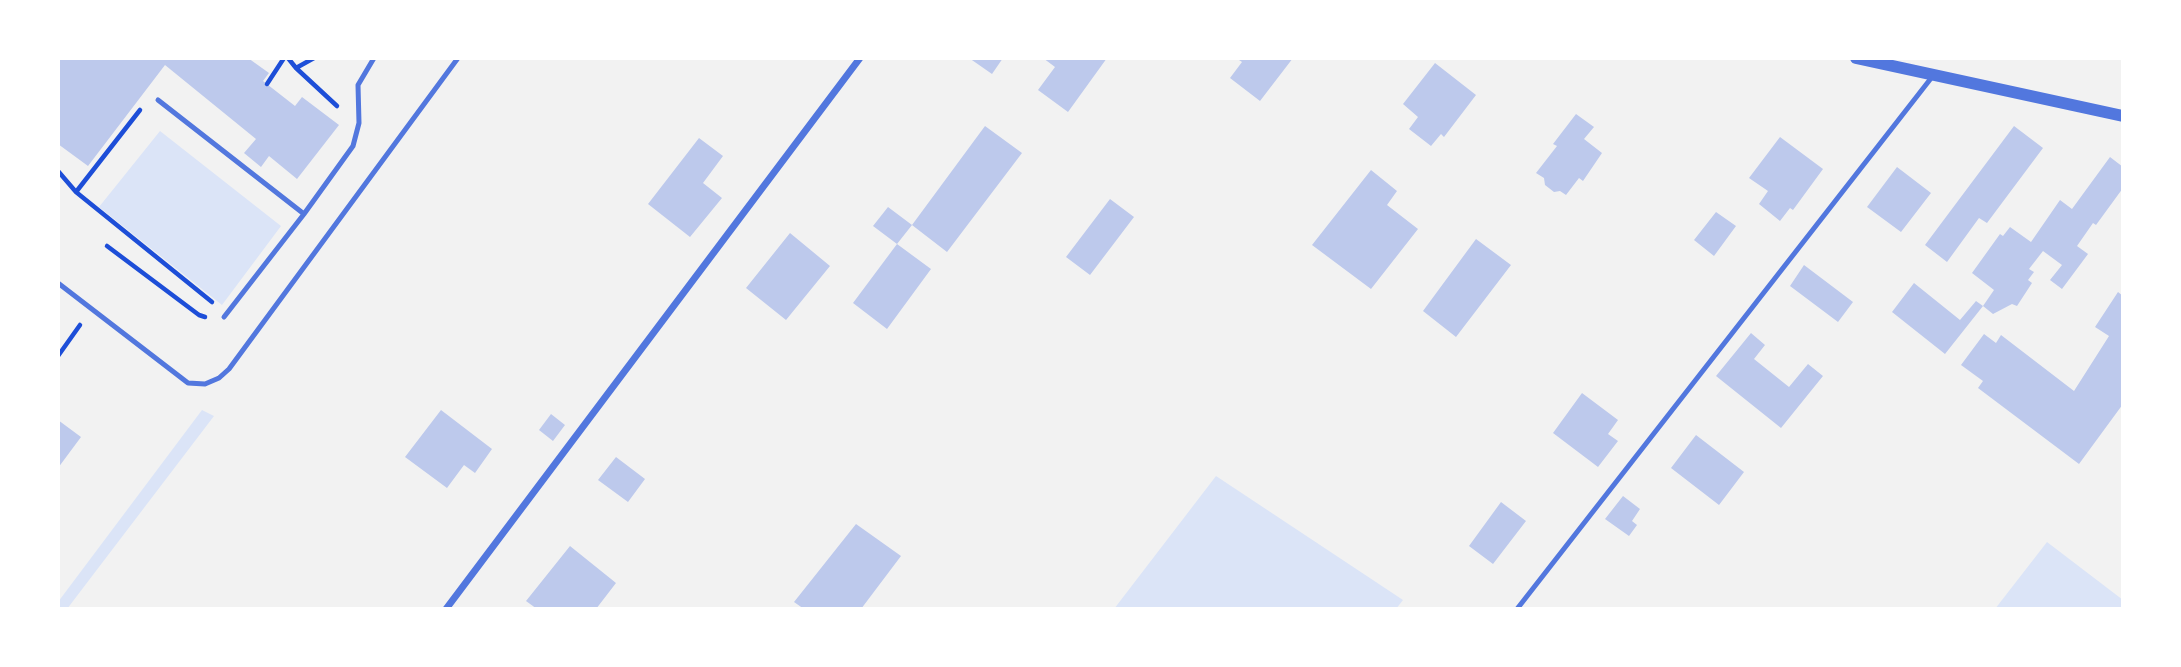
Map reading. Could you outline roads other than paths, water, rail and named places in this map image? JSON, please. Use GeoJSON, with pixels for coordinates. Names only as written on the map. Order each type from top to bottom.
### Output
{"type":"FeatureCollection","features":[{"type":"Feature","properties":{"kind":"street"},"geometry":{"type":"LineString","coordinates":[[446,609],[860,58]]}},
{"type":"Feature","properties":{"kind":"street"},"geometry":{"type":"LineString","coordinates":[[1856,58],[2123,116]]}},
{"type":"Feature","properties":{"kind":"lane"},"geometry":{"type":"LineString","coordinates":[[226,315],[353,146],[359,123],[358,85],[374,58]]}},
{"type":"Feature","properties":{"kind":"lane"},"geometry":{"type":"LineString","coordinates":[[58,283],[188,383],[205,384],[219,378],[229,369],[458,58]]}},
{"type":"Feature","properties":{"kind":"lane"},"geometry":{"type":"LineString","coordinates":[[1517,609],[1934,75]]}},
{"type":"Feature","properties":{"kind":"lane"},"geometry":{"type":"LineString","coordinates":[[158,100],[304,214]]}}]}
